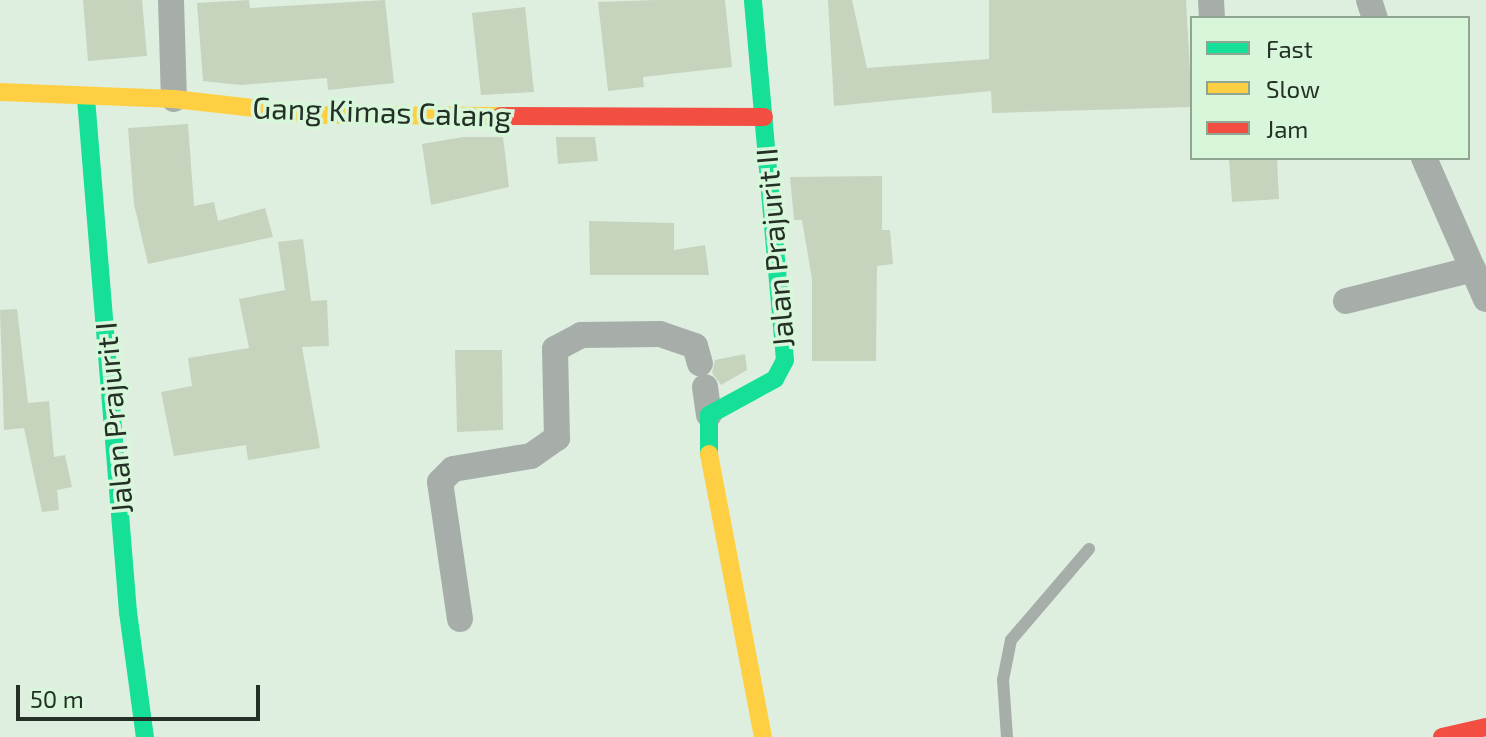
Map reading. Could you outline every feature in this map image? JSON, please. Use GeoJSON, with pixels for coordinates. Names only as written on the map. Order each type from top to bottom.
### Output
{"type":"FeatureCollection","features":[{"type":"Feature","properties":{"kind":"street"},"geometry":{"type":"LineString","coordinates":[[171,0],[174,99]]}},
{"type":"Feature","properties":{"kind":"street","name":"Jalan Prajurit II"},"geometry":{"type":"LineString","coordinates":[[709,415],[775,379],[785,360],[753,0]]}},
{"type":"Feature","properties":{"kind":"street","name":"Gang Kimas Calang"},"geometry":{"type":"LineString","coordinates":[[0,92],[86,98],[174,99],[316,115],[764,117]]}},
{"type":"Feature","properties":{"kind":"street","name":"Jalan Prajurit I"},"geometry":{"type":"LineString","coordinates":[[86,98],[128,612],[145,737]]}},
{"type":"Feature","properties":{"kind":"street"},"geometry":{"type":"LineString","coordinates":[[1425,160],[1486,299]]}},
{"type":"Feature","properties":{"kind":"street"},"geometry":{"type":"LineString","coordinates":[[1346,301],[1473,269]]}},
{"type":"Feature","properties":{"kind":"street"},"geometry":{"type":"LineString","coordinates":[[460,619],[440,482],[453,469],[531,456],[557,438],[555,349],[581,335],[660,334],[695,346],[709,415],[708,457],[763,737]]}},
{"type":"Feature","properties":{"kind":"street"},"geometry":{"type":"LineString","coordinates":[[1442,737],[1486,727]]}},
{"type":"Feature","properties":{"kind":"lane"},"geometry":{"type":"LineString","coordinates":[[1007,737],[1003,680],[1011,640],[1089,549]]}},
{"type":"Feature","properties":{"kind":"building"},"geometry":{"type":"Polygon","coordinates":[[[83,0],[142,0],[147,56],[88,61],[83,0]]]}},
{"type":"Feature","properties":{"kind":"building"},"geometry":{"type":"Polygon","coordinates":[[[249,0],[250,8],[385,0],[394,83],[328,90],[327,78],[241,85],[203,81],[197,3],[249,0]]]}},
{"type":"Feature","properties":{"kind":"building"},"geometry":{"type":"Polygon","coordinates":[[[725,0],[732,67],[643,77],[644,87],[608,91],[598,2],[725,0]]]}},
{"type":"Feature","properties":{"kind":"building"},"geometry":{"type":"Polygon","coordinates":[[[828,0],[852,0],[867,68],[989,59],[989,0],[1186,0],[1190,107],[992,113],[991,91],[834,106],[828,0]]]}},
{"type":"Feature","properties":{"kind":"building"},"geometry":{"type":"Polygon","coordinates":[[[525,7],[534,92],[481,95],[472,13],[525,7]]]}},
{"type":"Feature","properties":{"kind":"building"},"geometry":{"type":"Polygon","coordinates":[[[188,124],[194,206],[214,202],[218,221],[265,208],[273,237],[148,264],[134,204],[128,128],[188,124]]]}},
{"type":"Feature","properties":{"kind":"building"},"geometry":{"type":"Polygon","coordinates":[[[463,137],[503,137],[509,187],[431,205],[422,144],[463,137]]]}},
{"type":"Feature","properties":{"kind":"building"},"geometry":{"type":"Polygon","coordinates":[[[556,137],[595,137],[598,161],[558,164],[556,137]]]}},
{"type":"Feature","properties":{"kind":"building"},"geometry":{"type":"Polygon","coordinates":[[[1229,160],[1277,160],[1279,199],[1232,202],[1229,160]]]}},
{"type":"Feature","properties":{"kind":"building"},"geometry":{"type":"Polygon","coordinates":[[[882,176],[882,230],[890,230],[893,264],[877,266],[876,361],[812,361],[812,279],[802,220],[794,220],[790,177],[882,176]]]}},
{"type":"Feature","properties":{"kind":"building"},"geometry":{"type":"Polygon","coordinates":[[[589,221],[674,223],[674,250],[705,245],[709,275],[590,275],[589,221]]]}},
{"type":"Feature","properties":{"kind":"building"},"geometry":{"type":"Polygon","coordinates":[[[303,239],[311,301],[327,300],[329,346],[302,347],[320,448],[248,460],[246,445],[174,456],[161,392],[192,386],[188,358],[249,348],[239,299],[285,290],[278,242],[303,239]]]}},
{"type":"Feature","properties":{"kind":"building"},"geometry":{"type":"Polygon","coordinates":[[[17,309],[28,403],[49,401],[54,457],[65,455],[72,487],[57,490],[59,510],[42,512],[24,428],[4,430],[0,310],[17,309]]]}},
{"type":"Feature","properties":{"kind":"building"},"geometry":{"type":"Polygon","coordinates":[[[455,350],[502,350],[503,430],[457,432],[455,350]]]}},
{"type":"Feature","properties":{"kind":"building"},"geometry":{"type":"Polygon","coordinates":[[[745,354],[747,370],[721,385],[712,373],[715,360],[745,354]]]}},
{"type":"Feature","properties":{"kind":"traffic: fast"},"geometry":{"type":"LineString","coordinates":[[709,454],[709,415],[775,379],[785,360],[753,0]]}},
{"type":"Feature","properties":{"kind":"traffic: fast"},"geometry":{"type":"LineString","coordinates":[[86,98],[128,612],[145,737]]}},
{"type":"Feature","properties":{"kind":"traffic: slow"},"geometry":{"type":"LineString","coordinates":[[0,92],[174,99],[316,115],[501,116]]}},
{"type":"Feature","properties":{"kind":"traffic: slow"},"geometry":{"type":"LineString","coordinates":[[709,454],[763,737]]}},
{"type":"Feature","properties":{"kind":"traffic: jam"},"geometry":{"type":"LineString","coordinates":[[501,116],[764,117]]}},
{"type":"Feature","properties":{"kind":"traffic: jam"},"geometry":{"type":"LineString","coordinates":[[1442,737],[1486,727]]}}]}
